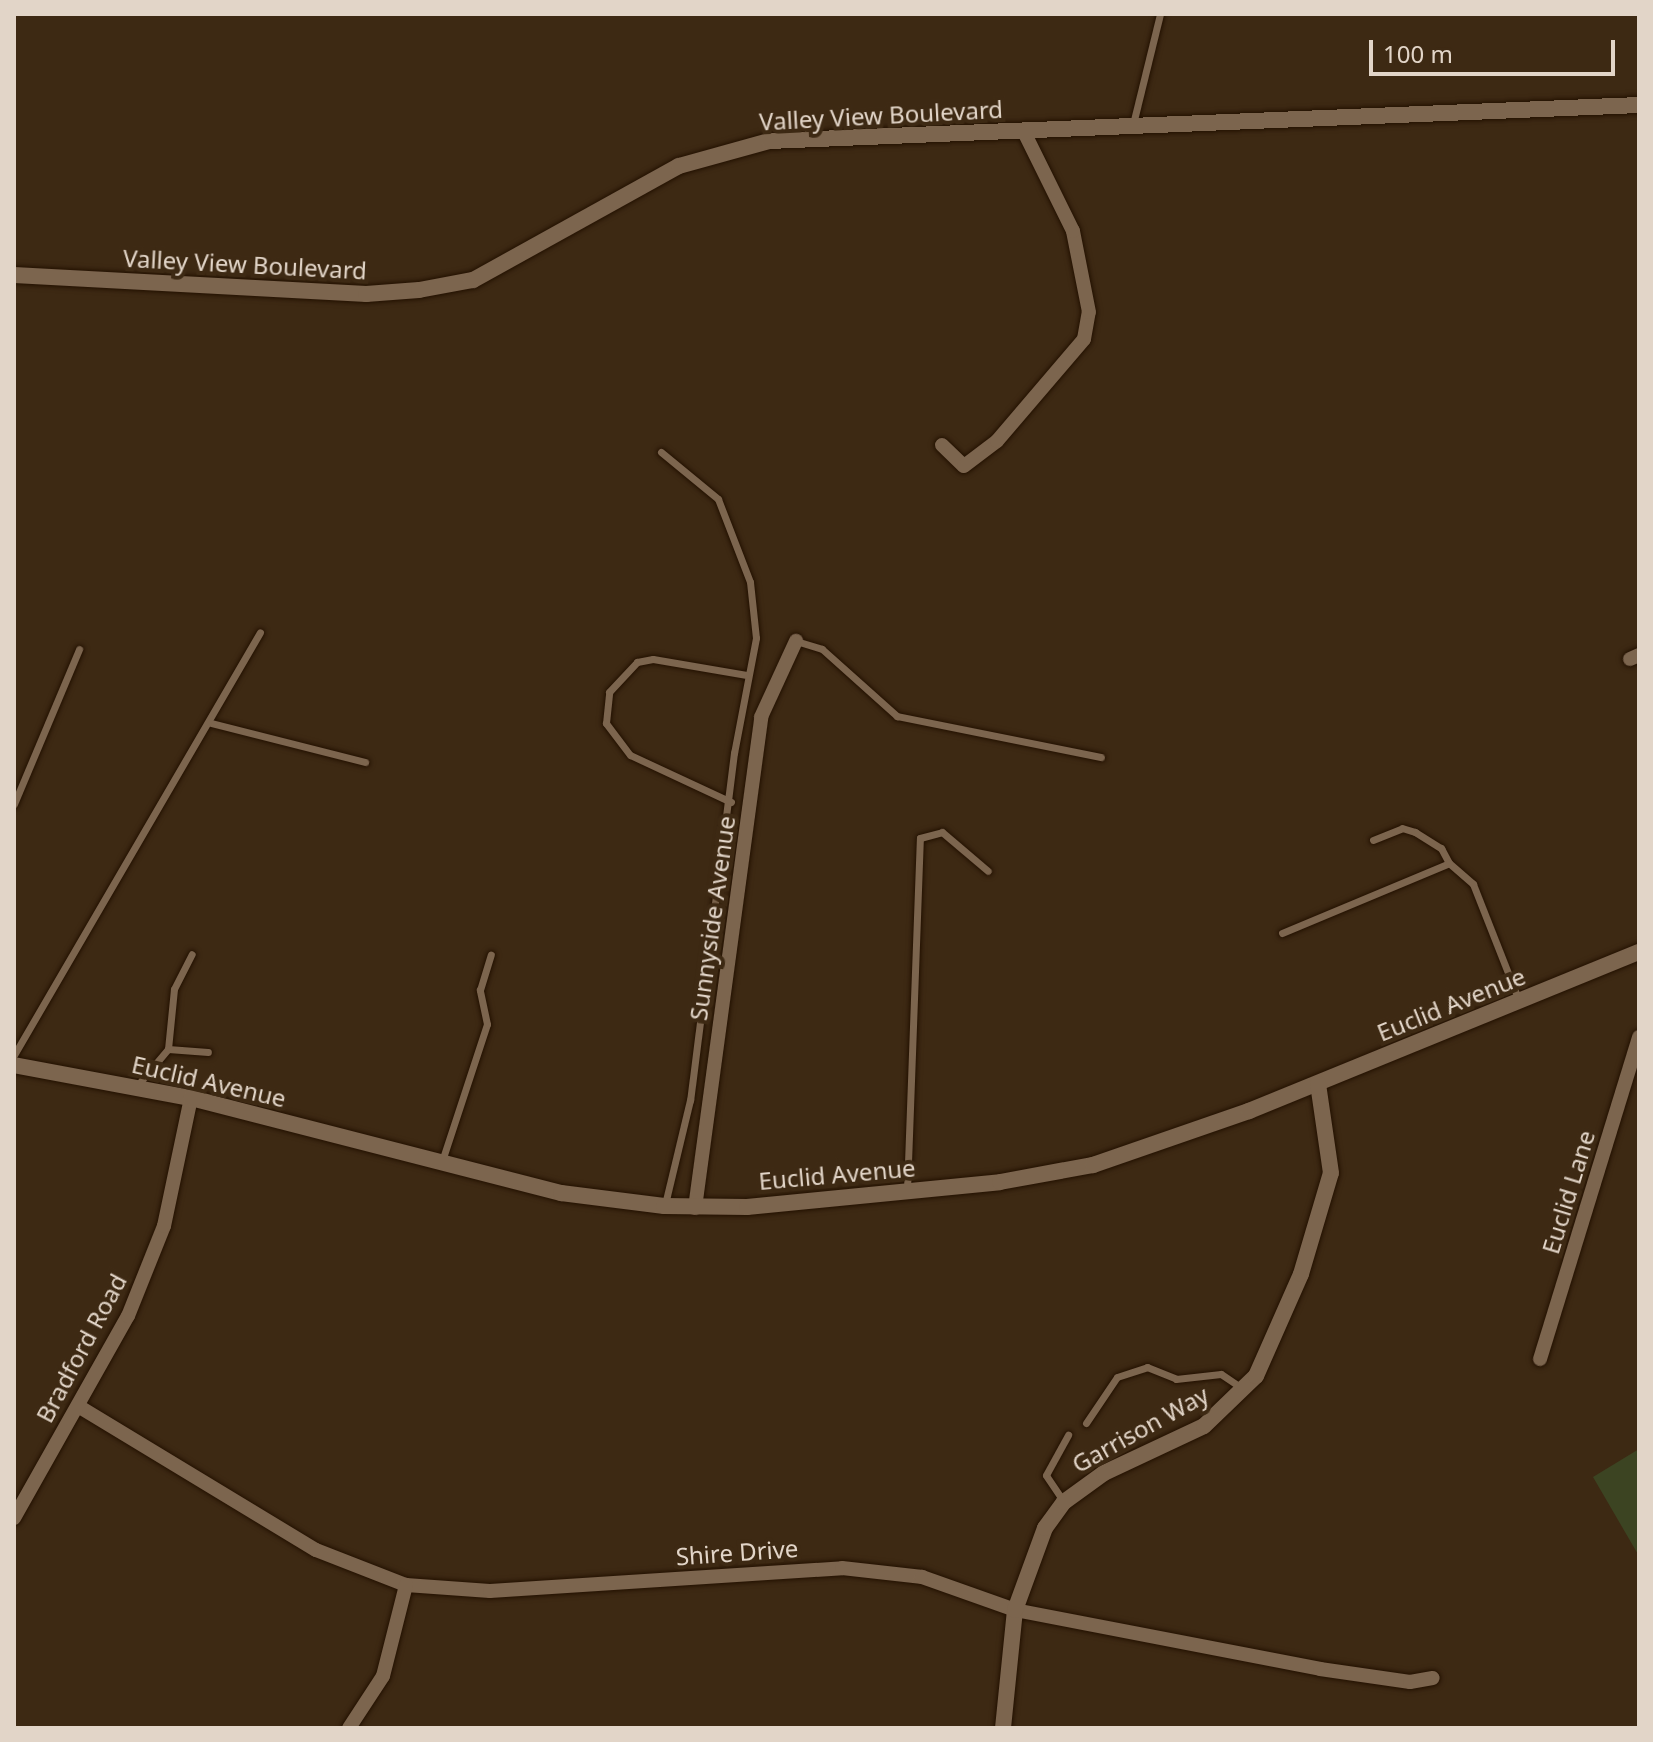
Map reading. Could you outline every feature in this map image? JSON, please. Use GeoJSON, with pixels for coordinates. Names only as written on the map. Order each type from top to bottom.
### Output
{"type":"FeatureCollection","features":[{"type":"Feature","properties":{"kind":"street","name":"Valley View Boulevard"},"geometry":{"type":"LineString","coordinates":[[14,275],[366,294],[419,290],[473,280],[633,188],[738,146],[1639,105]]}},
{"type":"Feature","properties":{"kind":"street"},"geometry":{"type":"LineString","coordinates":[[942,445],[964,466],[997,441],[1084,339],[1089,312],[1073,231],[1024,132]]}},
{"type":"Feature","properties":{"kind":"street","name":"Sunnyside Avenue"},"geometry":{"type":"LineString","coordinates":[[695,1208],[761,717],[796,641]]}},
{"type":"Feature","properties":{"kind":"street","name":"Euclid Avenue"},"geometry":{"type":"LineString","coordinates":[[14,1065],[191,1098],[561,1193],[695,1208],[907,1190],[1093,1165],[1318,1084],[1639,952]]}},
{"type":"Feature","properties":{"kind":"street","name":"Euclid Lane"},"geometry":{"type":"LineString","coordinates":[[1540,1359],[1639,1037]]}},
{"type":"Feature","properties":{"kind":"street","name":"Garrison Way"},"geometry":{"type":"LineString","coordinates":[[1003,1728],[1015,1610],[1027,1569],[1064,1502],[1104,1473],[1204,1426],[1244,1390],[1301,1274],[1331,1173],[1318,1084]]}},
{"type":"Feature","properties":{"kind":"street","name":"Bradford Road"},"geometry":{"type":"LineString","coordinates":[[14,1518],[128,1316],[164,1226],[191,1098]]}},
{"type":"Feature","properties":{"kind":"street","name":"Shire Drive"},"geometry":{"type":"LineString","coordinates":[[78,1406],[316,1550],[406,1585],[490,1591],[842,1568],[922,1577],[1015,1610],[1320,1669],[1410,1682],[1433,1678]]}},
{"type":"Feature","properties":{"kind":"street"},"geometry":{"type":"LineString","coordinates":[[349,1728],[383,1676],[406,1585]]}},
{"type":"Feature","properties":{"kind":"lane"},"geometry":{"type":"LineString","coordinates":[[1132,126],[1160,14]]}},
{"type":"Feature","properties":{"kind":"lane"},"geometry":{"type":"LineString","coordinates":[[661,452],[718,499],[733,530],[756,607],[690,1100],[664,1206]]}},
{"type":"Feature","properties":{"kind":"lane"},"geometry":{"type":"LineString","coordinates":[[14,1055],[211,723],[260,632]]}},
{"type":"Feature","properties":{"kind":"lane"},"geometry":{"type":"LineString","coordinates":[[796,641],[822,649],[897,716],[1101,757]]}},
{"type":"Feature","properties":{"kind":"lane"},"geometry":{"type":"LineString","coordinates":[[14,804],[79,649]]}},
{"type":"Feature","properties":{"kind":"lane"},"geometry":{"type":"LineString","coordinates":[[731,802],[630,755],[606,723],[609,692],[637,662],[653,659],[747,675]]}},
{"type":"Feature","properties":{"kind":"lane"},"geometry":{"type":"LineString","coordinates":[[211,723],[365,762]]}},
{"type":"Feature","properties":{"kind":"lane"},"geometry":{"type":"LineString","coordinates":[[1373,840],[1402,828],[1441,848],[1449,863],[1473,884],[1520,1003]]}},
{"type":"Feature","properties":{"kind":"lane"},"geometry":{"type":"LineString","coordinates":[[907,1190],[920,838],[942,832],[988,871]]}},
{"type":"Feature","properties":{"kind":"lane"},"geometry":{"type":"LineString","coordinates":[[1282,933],[1449,863]]}},
{"type":"Feature","properties":{"kind":"lane"},"geometry":{"type":"LineString","coordinates":[[135,1089],[168,1049],[174,989],[192,954]]}},
{"type":"Feature","properties":{"kind":"lane"},"geometry":{"type":"LineString","coordinates":[[441,1164],[487,1024],[480,990],[491,955]]}},
{"type":"Feature","properties":{"kind":"lane"},"geometry":{"type":"LineString","coordinates":[[168,1049],[208,1052]]}},
{"type":"Feature","properties":{"kind":"lane"},"geometry":{"type":"LineString","coordinates":[[1086,1423],[1117,1377],[1147,1367],[1176,1379],[1221,1374],[1244,1390]]}},
{"type":"Feature","properties":{"kind":"lane"},"geometry":{"type":"LineString","coordinates":[[1064,1502],[1046,1475],[1068,1435]]}},
{"type":"Feature","properties":{"kind":"green space"},"geometry":{"type":"Polygon","coordinates":[[[1639,1449],[1639,1556],[1593,1477],[1639,1449]]]}}]}
